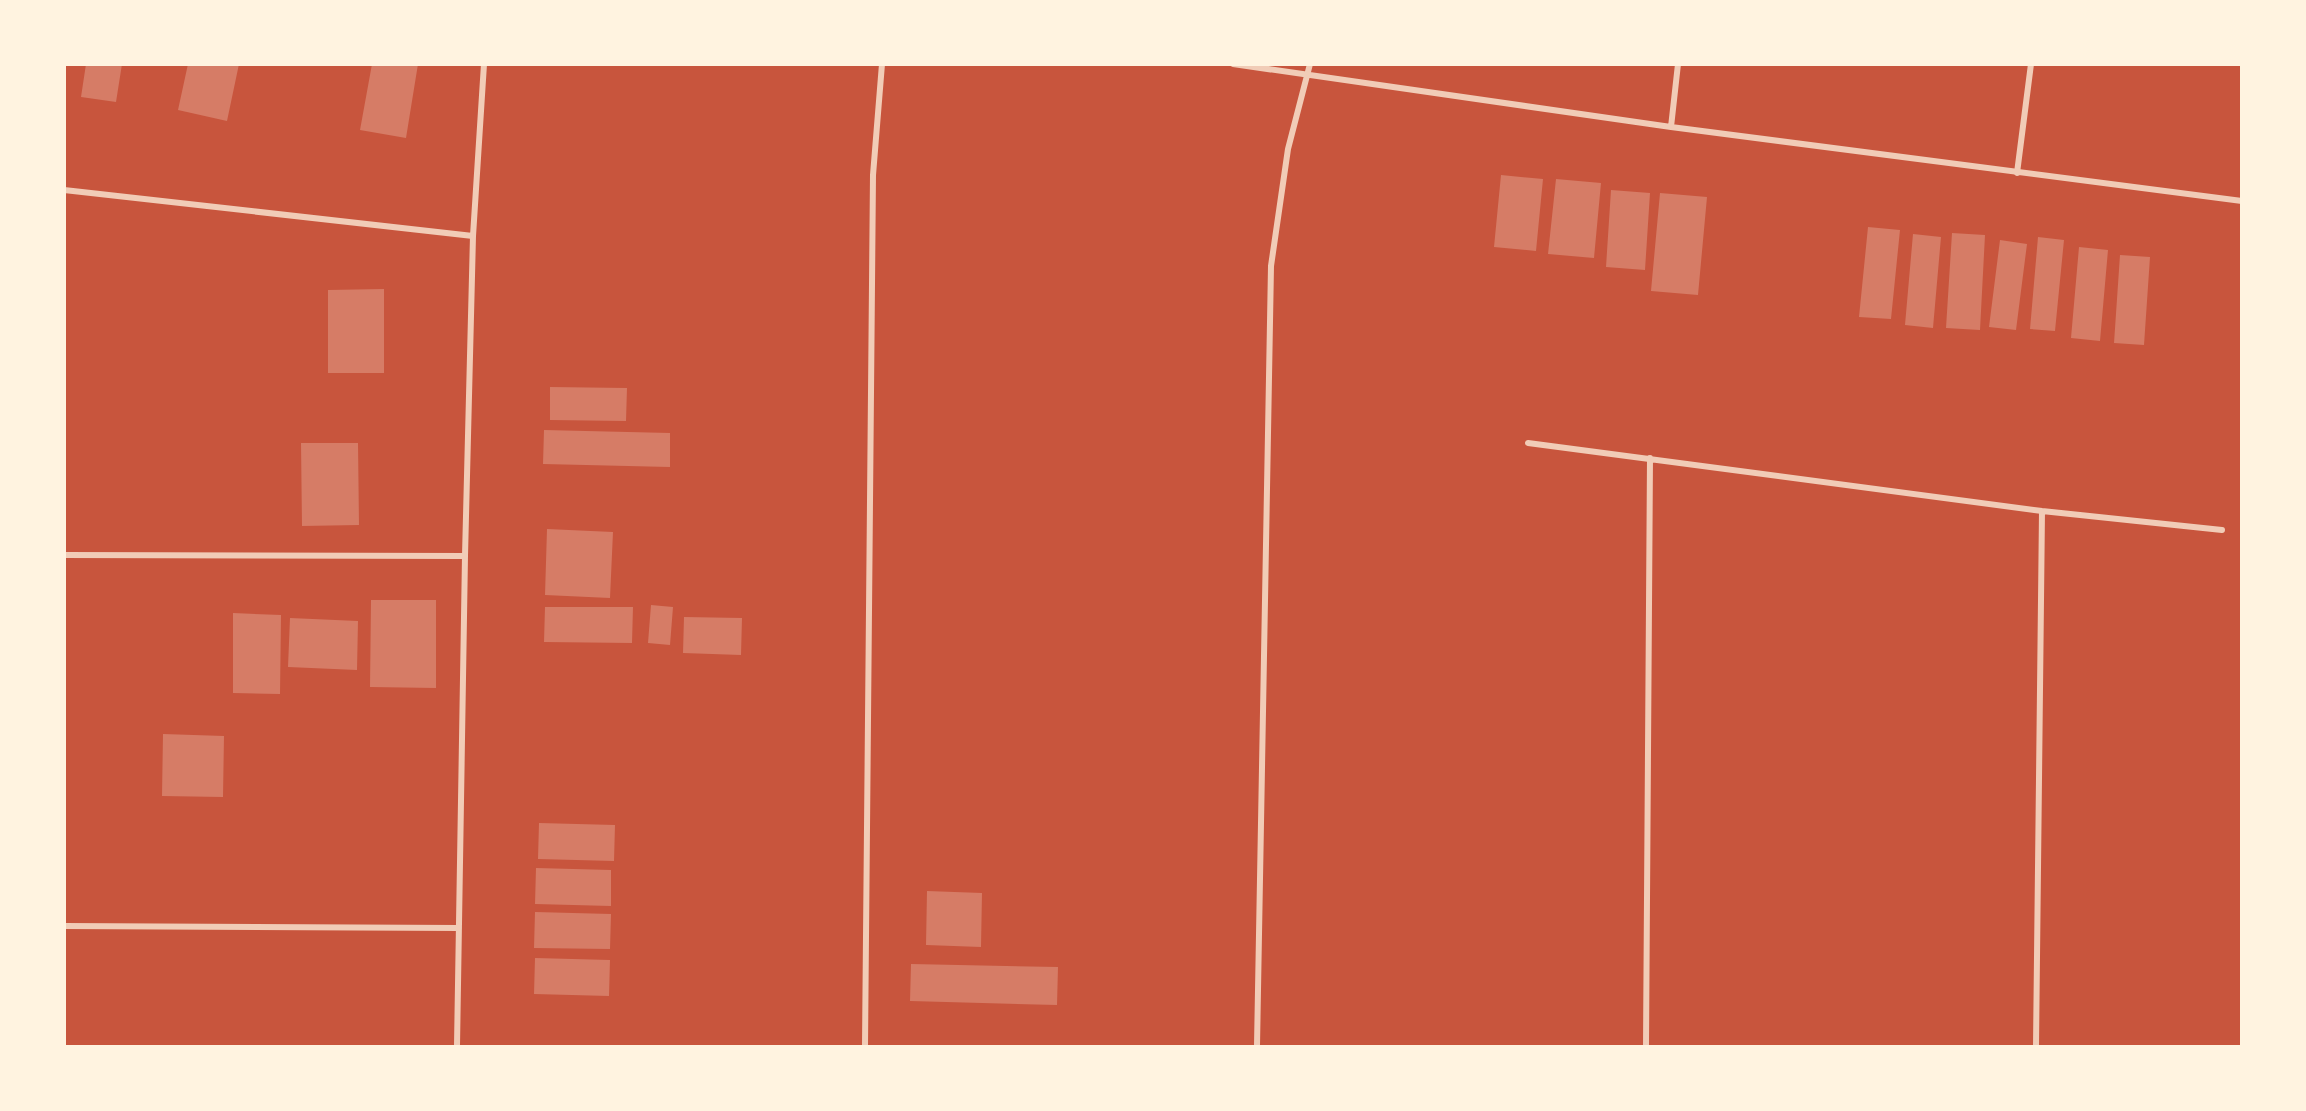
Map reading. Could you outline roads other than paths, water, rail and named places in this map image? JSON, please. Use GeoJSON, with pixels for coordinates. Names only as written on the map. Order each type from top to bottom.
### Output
{"type":"FeatureCollection","features":[{"type":"Feature","properties":{"kind":"street"},"geometry":{"type":"LineString","coordinates":[[457,1047],[473,236],[484,64]]}},
{"type":"Feature","properties":{"kind":"street"},"geometry":{"type":"LineString","coordinates":[[865,1047],[873,174],[882,64]]}},
{"type":"Feature","properties":{"kind":"street"},"geometry":{"type":"LineString","coordinates":[[1233,64],[1671,127],[2018,174],[2241,201]]}},
{"type":"Feature","properties":{"kind":"street"},"geometry":{"type":"LineString","coordinates":[[1257,1047],[1271,266],[1288,149],[1310,64]]}},
{"type":"Feature","properties":{"kind":"street"},"geometry":{"type":"LineString","coordinates":[[1671,127],[1678,64]]}},
{"type":"Feature","properties":{"kind":"street"},"geometry":{"type":"LineString","coordinates":[[2018,174],[2031,64]]}},
{"type":"Feature","properties":{"kind":"street"},"geometry":{"type":"LineString","coordinates":[[64,190],[473,236]]}},
{"type":"Feature","properties":{"kind":"street"},"geometry":{"type":"LineString","coordinates":[[1528,443],[2042,511],[2222,530]]}},
{"type":"Feature","properties":{"kind":"street"},"geometry":{"type":"LineString","coordinates":[[1646,1047],[1650,458]]}},
{"type":"Feature","properties":{"kind":"street"},"geometry":{"type":"LineString","coordinates":[[2036,1047],[2042,511]]}},
{"type":"Feature","properties":{"kind":"street"},"geometry":{"type":"LineString","coordinates":[[64,555],[465,556]]}},
{"type":"Feature","properties":{"kind":"street"},"geometry":{"type":"LineString","coordinates":[[64,926],[459,928]]}}]}
